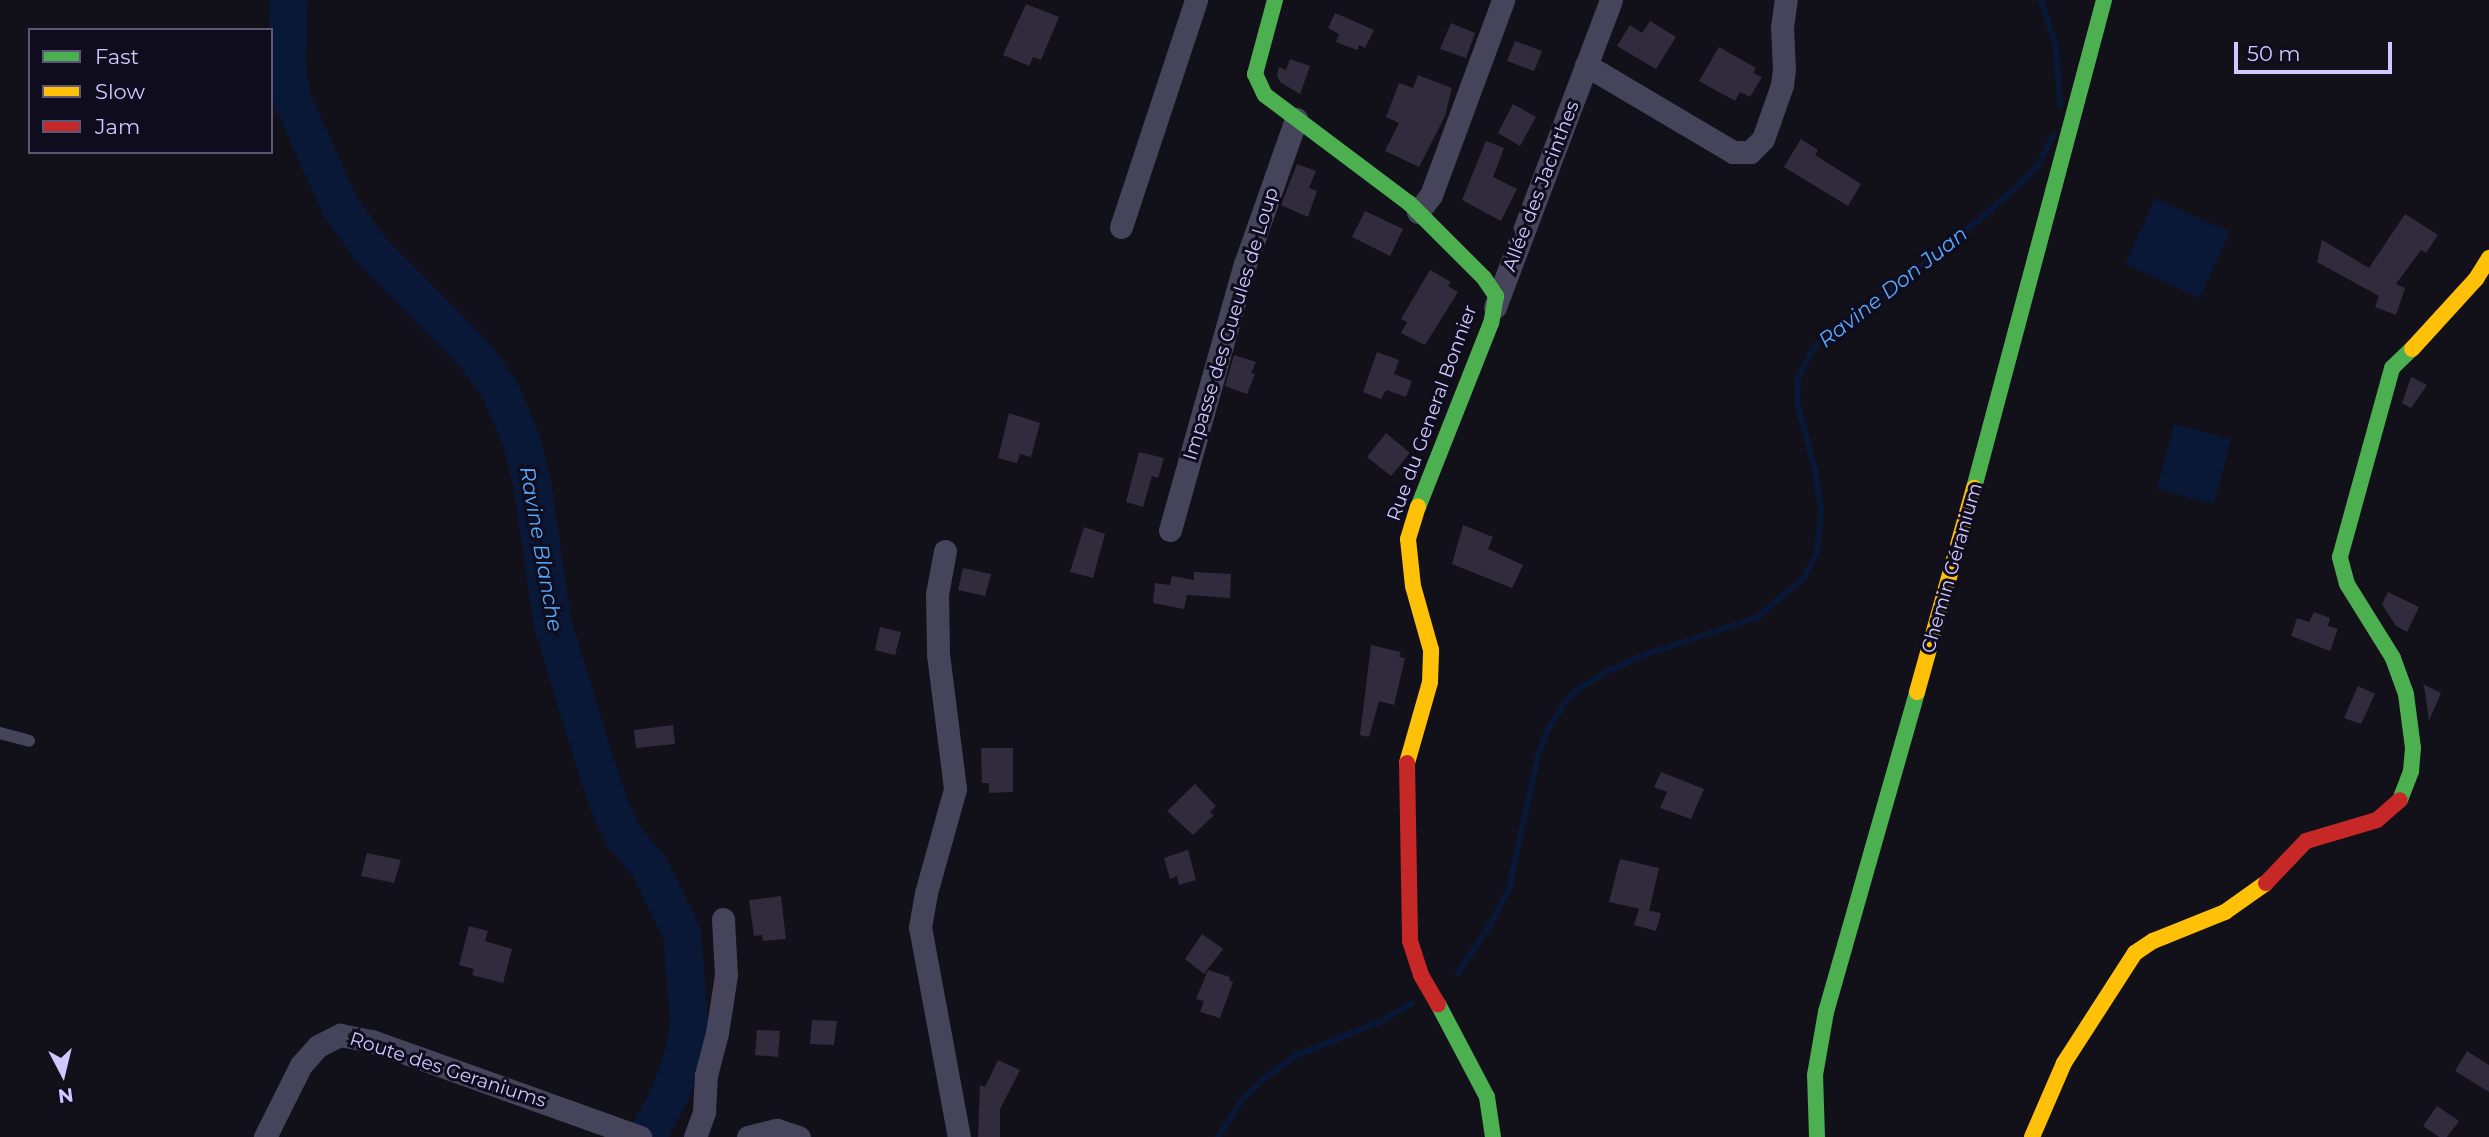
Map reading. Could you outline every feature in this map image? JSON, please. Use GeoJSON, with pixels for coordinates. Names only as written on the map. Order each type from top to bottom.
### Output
{"type":"FeatureCollection","features":[{"type":"Feature","properties":{"kind":"street"},"geometry":{"type":"LineString","coordinates":[[1121,227],[1196,0]]}},
{"type":"Feature","properties":{"kind":"street","name":"Rue du General Bonnier"},"geometry":{"type":"LineString","coordinates":[[1275,0],[1257,58],[1255,75],[1258,85],[1270,102],[1324,137],[1418,212],[1492,287],[1495,307],[1414,517],[1408,539],[1408,563],[1431,650],[1430,682],[1408,757],[1406,774],[1410,941],[1420,975],[1461,1043],[1487,1097],[1493,1137]]}},
{"type":"Feature","properties":{"kind":"street"},"geometry":{"type":"LineString","coordinates":[[1418,212],[1431,195],[1503,0]]}},
{"type":"Feature","properties":{"kind":"street","name":"Allée des Jacinthes"},"geometry":{"type":"LineString","coordinates":[[1495,307],[1611,0]]}},
{"type":"Feature","properties":{"kind":"street"},"geometry":{"type":"LineString","coordinates":[[1586,65],[1732,152],[1750,152],[1763,139],[1782,85],[1782,27],[1786,0]]}},
{"type":"Feature","properties":{"kind":"street","name":"Chemin Géranium"},"geometry":{"type":"LineString","coordinates":[[1817,1137],[1815,1075],[1826,1012],[1960,542],[2104,0]]}},
{"type":"Feature","properties":{"kind":"street","name":"Impasse des Gueules de Loup"},"geometry":{"type":"LineString","coordinates":[[1170,530],[1245,264],[1296,119]]}},
{"type":"Feature","properties":{"kind":"street"},"geometry":{"type":"LineString","coordinates":[[2032,1137],[2064,1063],[2135,953],[2153,941],[2225,912],[2262,887],[2306,841],[2357,828],[2377,820],[2399,804],[2411,771],[2413,748],[2406,694],[2393,658],[2347,584],[2340,558],[2341,548],[2392,368],[2428,334],[2476,279],[2489,258]]}},
{"type":"Feature","properties":{"kind":"street"},"geometry":{"type":"LineString","coordinates":[[945,551],[937,594],[938,654],[955,789],[926,893],[920,927],[959,1137]]}},
{"type":"Feature","properties":{"kind":"street"},"geometry":{"type":"LineString","coordinates":[[695,1137],[704,1112],[706,1075],[717,1033],[726,975],[723,919]]}},
{"type":"Feature","properties":{"kind":"street","name":"Route des Geraniums"},"geometry":{"type":"LineString","coordinates":[[265,1137],[301,1065],[318,1046],[340,1035],[372,1041],[639,1137]]}},
{"type":"Feature","properties":{"kind":"street"},"geometry":{"type":"LineString","coordinates":[[748,1137],[777,1130],[799,1137]]}},
{"type":"Feature","properties":{"kind":"lane"},"geometry":{"type":"LineString","coordinates":[[0,733],[29,741]]}},
{"type":"Feature","properties":{"kind":"water"},"geometry":{"type":"Polygon","coordinates":[[[2155,198],[2230,232],[2200,298],[2125,264],[2155,198]]]}},
{"type":"Feature","properties":{"kind":"water"},"geometry":{"type":"Polygon","coordinates":[[[2174,424],[2231,439],[2214,504],[2157,489],[2174,424]]]}},
{"type":"Feature","properties":{"kind":"building"},"geometry":{"type":"Polygon","coordinates":[[[1026,4],[1059,17],[1041,60],[1033,57],[1029,66],[1003,55],[1026,4]]]}},
{"type":"Feature","properties":{"kind":"building"},"geometry":{"type":"Polygon","coordinates":[[[1335,13],[1374,30],[1365,48],[1359,45],[1357,50],[1336,42],[1339,34],[1328,28],[1335,13]]]}},
{"type":"Feature","properties":{"kind":"building"},"geometry":{"type":"Polygon","coordinates":[[[1650,21],[1676,37],[1656,69],[1617,46],[1630,25],[1642,33],[1650,21]]]}},
{"type":"Feature","properties":{"kind":"building"},"geometry":{"type":"Polygon","coordinates":[[[1451,23],[1475,33],[1466,58],[1440,49],[1451,23]]]}},
{"type":"Feature","properties":{"kind":"building"},"geometry":{"type":"Polygon","coordinates":[[[1515,41],[1542,51],[1534,71],[1507,61],[1515,41]]]}},
{"type":"Feature","properties":{"kind":"building"},"geometry":{"type":"Polygon","coordinates":[[[1719,47],[1756,68],[1753,73],[1762,77],[1750,97],[1740,92],[1735,101],[1699,81],[1719,47]]]}},
{"type":"Feature","properties":{"kind":"building"},"geometry":{"type":"Polygon","coordinates":[[[1290,59],[1310,66],[1300,94],[1280,82],[1277,75],[1279,67],[1286,70],[1290,59]]]}},
{"type":"Feature","properties":{"kind":"building"},"geometry":{"type":"Polygon","coordinates":[[[1418,75],[1452,88],[1445,116],[1419,167],[1385,151],[1399,123],[1386,117],[1399,83],[1413,88],[1418,75]]]}},
{"type":"Feature","properties":{"kind":"building"},"geometry":{"type":"Polygon","coordinates":[[[1513,104],[1536,117],[1520,146],[1498,133],[1513,104]]]}},
{"type":"Feature","properties":{"kind":"building"},"geometry":{"type":"Polygon","coordinates":[[[1801,139],[1818,150],[1815,155],[1861,184],[1848,206],[1784,167],[1801,139]]]}},
{"type":"Feature","properties":{"kind":"building"},"geometry":{"type":"Polygon","coordinates":[[[1486,141],[1504,148],[1493,177],[1517,189],[1501,221],[1462,200],[1486,141]]]}},
{"type":"Feature","properties":{"kind":"building"},"geometry":{"type":"Polygon","coordinates":[[[1297,164],[1316,171],[1309,188],[1317,191],[1308,217],[1281,205],[1297,164]]]}},
{"type":"Feature","properties":{"kind":"building"},"geometry":{"type":"Polygon","coordinates":[[[1365,211],[1403,229],[1390,256],[1352,237],[1365,211]]]}},
{"type":"Feature","properties":{"kind":"building"},"geometry":{"type":"Polygon","coordinates":[[[2405,214],[2438,235],[2426,253],[2421,250],[2396,284],[2405,288],[2396,315],[2375,307],[2379,296],[2317,262],[2322,240],[2369,268],[2405,214]]]}},
{"type":"Feature","properties":{"kind":"building"},"geometry":{"type":"Polygon","coordinates":[[[1430,270],[1451,282],[1448,286],[1458,292],[1425,345],[1401,333],[1407,322],[1401,319],[1430,270]]]}},
{"type":"Feature","properties":{"kind":"building"},"geometry":{"type":"Polygon","coordinates":[[[1377,352],[1399,360],[1394,374],[1412,381],[1406,397],[1386,390],[1381,399],[1363,392],[1377,352]]]}},
{"type":"Feature","properties":{"kind":"building"},"geometry":{"type":"Polygon","coordinates":[[[1234,355],[1256,362],[1251,373],[1255,374],[1247,394],[1225,386],[1234,355]]]}},
{"type":"Feature","properties":{"kind":"building"},"geometry":{"type":"Polygon","coordinates":[[[2411,377],[2427,385],[2411,408],[2402,403],[2411,377]]]}},
{"type":"Feature","properties":{"kind":"building"},"geometry":{"type":"Polygon","coordinates":[[[1009,413],[1040,423],[1031,457],[1020,454],[1017,463],[998,458],[1009,413]]]}},
{"type":"Feature","properties":{"kind":"building"},"geometry":{"type":"Polygon","coordinates":[[[1386,433],[1410,453],[1391,476],[1367,457],[1386,433]]]}},
{"type":"Feature","properties":{"kind":"building"},"geometry":{"type":"Polygon","coordinates":[[[1139,452],[1164,458],[1158,478],[1152,476],[1143,507],[1126,502],[1139,452]]]}},
{"type":"Feature","properties":{"kind":"building"},"geometry":{"type":"Polygon","coordinates":[[[1463,525],[1493,537],[1488,549],[1523,565],[1512,588],[1452,564],[1463,525]]]}},
{"type":"Feature","properties":{"kind":"building"},"geometry":{"type":"Polygon","coordinates":[[[1084,527],[1105,534],[1093,578],[1070,572],[1084,527]]]}},
{"type":"Feature","properties":{"kind":"building"},"geometry":{"type":"Polygon","coordinates":[[[963,568],[991,574],[985,596],[958,590],[963,568]]]}},
{"type":"Feature","properties":{"kind":"building"},"geometry":{"type":"Polygon","coordinates":[[[1194,572],[1231,574],[1230,598],[1187,595],[1184,609],[1153,603],[1155,583],[1170,585],[1172,576],[1194,580],[1194,572]]]}},
{"type":"Feature","properties":{"kind":"building"},"geometry":{"type":"Polygon","coordinates":[[[2388,592],[2419,607],[2407,632],[2396,626],[2382,604],[2388,592]]]}},
{"type":"Feature","properties":{"kind":"building"},"geometry":{"type":"Polygon","coordinates":[[[2314,612],[2330,618],[2328,626],[2338,629],[2330,651],[2291,636],[2297,618],[2309,622],[2314,612]]]}},
{"type":"Feature","properties":{"kind":"building"},"geometry":{"type":"Polygon","coordinates":[[[880,627],[901,632],[895,655],[875,650],[880,627]]]}},
{"type":"Feature","properties":{"kind":"building"},"geometry":{"type":"Polygon","coordinates":[[[1371,645],[1401,652],[1399,657],[1405,658],[1394,705],[1379,701],[1369,737],[1360,735],[1371,645]]]}},
{"type":"Feature","properties":{"kind":"building"},"geometry":{"type":"Polygon","coordinates":[[[2423,684],[2441,693],[2429,721],[2425,692],[2423,684]]]}},
{"type":"Feature","properties":{"kind":"building"},"geometry":{"type":"Polygon","coordinates":[[[2358,686],[2375,694],[2361,724],[2344,718],[2358,686]]]}},
{"type":"Feature","properties":{"kind":"building"},"geometry":{"type":"Polygon","coordinates":[[[673,725],[675,744],[636,748],[634,730],[673,725]]]}},
{"type":"Feature","properties":{"kind":"building"},"geometry":{"type":"Polygon","coordinates":[[[981,748],[1013,748],[1013,792],[989,793],[989,783],[982,783],[981,748]]]}},
{"type":"Feature","properties":{"kind":"building"},"geometry":{"type":"Polygon","coordinates":[[[1661,772],[1704,789],[1691,819],[1660,808],[1667,792],[1654,787],[1661,772]]]}},
{"type":"Feature","properties":{"kind":"building"},"geometry":{"type":"Polygon","coordinates":[[[1195,784],[1216,806],[1210,812],[1214,815],[1193,835],[1167,811],[1195,784]]]}},
{"type":"Feature","properties":{"kind":"building"},"geometry":{"type":"Polygon","coordinates":[[[1188,850],[1196,880],[1179,885],[1177,876],[1170,879],[1164,858],[1188,850]]]}},
{"type":"Feature","properties":{"kind":"building"},"geometry":{"type":"Polygon","coordinates":[[[367,853],[401,860],[394,883],[361,876],[367,853]]]}},
{"type":"Feature","properties":{"kind":"building"},"geometry":{"type":"Polygon","coordinates":[[[1620,859],[1659,868],[1649,911],[1609,902],[1620,859]]]}},
{"type":"Feature","properties":{"kind":"building"},"geometry":{"type":"Polygon","coordinates":[[[781,896],[786,939],[763,941],[762,935],[754,936],[749,900],[781,896]]]}},
{"type":"Feature","properties":{"kind":"building"},"geometry":{"type":"Polygon","coordinates":[[[1639,909],[1661,913],[1656,931],[1634,925],[1639,909]]]}},
{"type":"Feature","properties":{"kind":"building"},"geometry":{"type":"Polygon","coordinates":[[[469,926],[488,931],[485,941],[512,949],[503,983],[472,975],[474,969],[459,965],[469,926]]]}},
{"type":"Feature","properties":{"kind":"building"},"geometry":{"type":"Polygon","coordinates":[[[1202,934],[1223,949],[1204,974],[1185,959],[1202,934]]]}},
{"type":"Feature","properties":{"kind":"building"},"geometry":{"type":"Polygon","coordinates":[[[1208,970],[1230,977],[1229,980],[1233,982],[1220,1018],[1200,1012],[1204,1001],[1196,999],[1208,970]]]}},
{"type":"Feature","properties":{"kind":"building"},"geometry":{"type":"Polygon","coordinates":[[[812,1020],[837,1021],[834,1045],[810,1044],[812,1020]]]}},
{"type":"Feature","properties":{"kind":"building"},"geometry":{"type":"Polygon","coordinates":[[[757,1030],[780,1031],[778,1057],[755,1055],[757,1030]]]}},
{"type":"Feature","properties":{"kind":"building"},"geometry":{"type":"Polygon","coordinates":[[[2467,1051],[2489,1065],[2489,1092],[2455,1071],[2467,1051]]]}},
{"type":"Feature","properties":{"kind":"building"},"geometry":{"type":"Polygon","coordinates":[[[998,1060],[1020,1070],[1000,1109],[1000,1137],[978,1137],[980,1085],[985,1087],[998,1060]]]}},
{"type":"Feature","properties":{"kind":"building"},"geometry":{"type":"Polygon","coordinates":[[[2437,1106],[2459,1121],[2447,1137],[2439,1137],[2423,1126],[2437,1106]]]}},
{"type":"Feature","properties":{"kind":"waterway","name":"Ravine Blanche"},"geometry":{"type":"LineString","coordinates":[[289,0],[287,65],[292,99],[340,206],[370,249],[473,353],[499,388],[521,439],[532,483],[553,625],[594,759],[611,810],[624,837],[650,868],[682,933],[689,1021],[684,1054],[671,1092],[647,1137]]}},
{"type":"Feature","properties":{"kind":"waterway","name":"Ravine Don Juan"},"geometry":{"type":"LineString","coordinates":[[2041,0],[2056,46],[2060,105]]}},
{"type":"Feature","properties":{"kind":"waterway","name":"Ravine Don Juan"},"geometry":{"type":"LineString","coordinates":[[1458,973],[1488,928],[1509,889],[1538,755],[1548,729],[1564,703],[1578,689],[1641,656],[1756,618],[1804,578],[1817,552],[1821,510],[1815,470],[1797,403],[1798,377],[1815,346],[1961,235],[2017,187],[2038,165],[2053,135]]}},
{"type":"Feature","properties":{"kind":"waterway","name":"Ravine Don Juan"},"geometry":{"type":"LineString","coordinates":[[1218,1137],[1242,1100],[1263,1079],[1297,1055],[1382,1021],[1412,1003]]}},
{"type":"Feature","properties":{"kind":"traffic: fast"},"geometry":{"type":"LineString","coordinates":[[1275,0],[1255,74],[1265,95],[1409,203],[1484,278],[1496,296],[1491,323],[1418,507]]}},
{"type":"Feature","properties":{"kind":"traffic: fast"},"geometry":{"type":"LineString","coordinates":[[1974,488],[2104,0]]}},
{"type":"Feature","properties":{"kind":"traffic: fast"},"geometry":{"type":"LineString","coordinates":[[2400,800],[2411,771],[2413,748],[2406,694],[2393,658],[2347,584],[2340,557],[2392,368],[2412,349]]}},
{"type":"Feature","properties":{"kind":"traffic: fast"},"geometry":{"type":"LineString","coordinates":[[1817,1137],[1815,1075],[1826,1012],[1917,692]]}},
{"type":"Feature","properties":{"kind":"traffic: fast"},"geometry":{"type":"LineString","coordinates":[[1438,1004],[1487,1097],[1493,1137]]}},
{"type":"Feature","properties":{"kind":"traffic: slow"},"geometry":{"type":"LineString","coordinates":[[2412,349],[2476,279],[2489,258]]}},
{"type":"Feature","properties":{"kind":"traffic: slow"},"geometry":{"type":"LineString","coordinates":[[1917,692],[1974,488]]}},
{"type":"Feature","properties":{"kind":"traffic: slow"},"geometry":{"type":"LineString","coordinates":[[1407,763],[1430,682],[1431,650],[1413,586],[1408,539],[1418,507]]}},
{"type":"Feature","properties":{"kind":"traffic: slow"},"geometry":{"type":"LineString","coordinates":[[2032,1137],[2064,1063],[2135,953],[2153,941],[2225,912],[2266,883]]}},
{"type":"Feature","properties":{"kind":"traffic: jam"},"geometry":{"type":"LineString","coordinates":[[1407,763],[1410,941],[1421,975],[1438,1004]]}},
{"type":"Feature","properties":{"kind":"traffic: jam"},"geometry":{"type":"LineString","coordinates":[[2266,883],[2306,841],[2377,820],[2400,800]]}}]}
